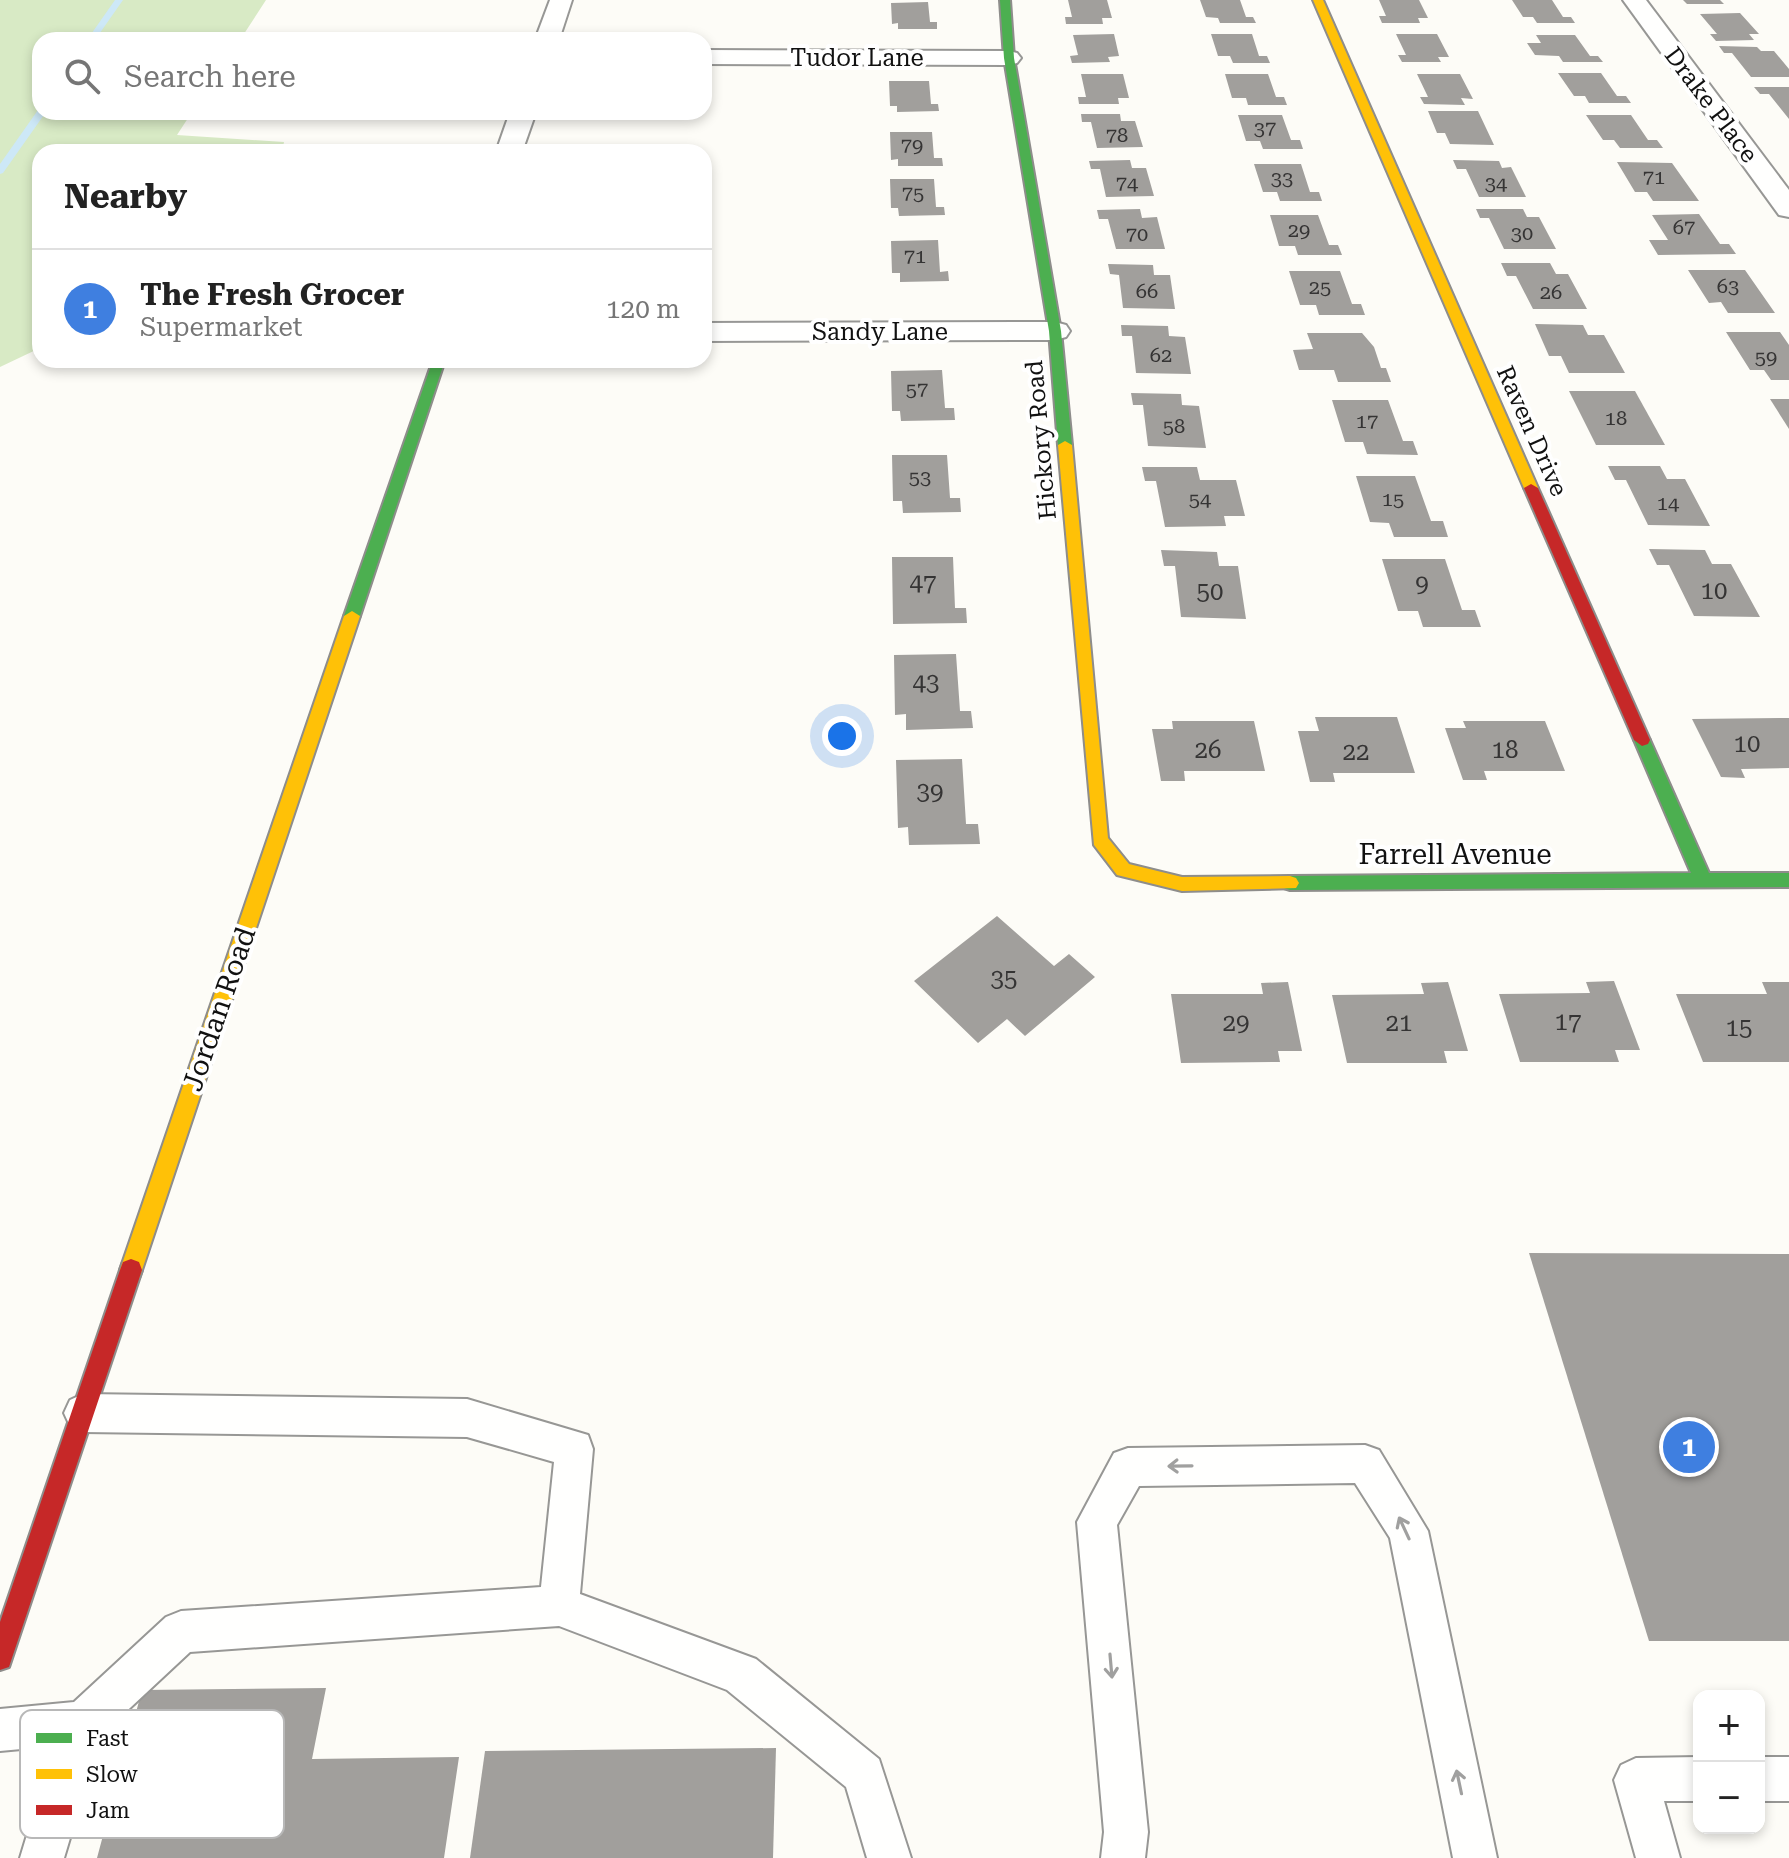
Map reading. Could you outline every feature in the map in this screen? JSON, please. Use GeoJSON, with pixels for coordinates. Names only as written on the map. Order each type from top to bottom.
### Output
{"type":"FeatureCollection","features":[{"type":"Feature","properties":{"kind":"street"},"geometry":{"type":"LineString","coordinates":[[550,32],[561,0]]}},
{"type":"Feature","properties":{"kind":"street","name":"Hickory Road"},"geometry":{"type":"LineString","coordinates":[[1005,0],[1009,58],[1055,331],[1100,840],[1123,870]]}},
{"type":"Feature","properties":{"kind":"street","name":"Raven Drive"},"geometry":{"type":"LineString","coordinates":[[1318,0],[1703,880]]}},
{"type":"Feature","properties":{"kind":"street","name":"Drake Place"},"geometry":{"type":"LineString","coordinates":[[1634,0],[1789,209]]}},
{"type":"Feature","properties":{"kind":"street","name":"Tudor Lane"},"geometry":{"type":"LineString","coordinates":[[712,57],[1009,58]]}},
{"type":"Feature","properties":{"kind":"street"},"geometry":{"type":"LineString","coordinates":[[512,144],[520,120]]}},
{"type":"Feature","properties":{"kind":"street"},"geometry":{"type":"LineString","coordinates":[[1753,161],[1789,161]]}},
{"type":"Feature","properties":{"kind":"street","name":"Sandy Lane"},"geometry":{"type":"LineString","coordinates":[[712,332],[1055,331]]}},
{"type":"Feature","properties":{"kind":"street","name":"Jordan Road"},"geometry":{"type":"LineString","coordinates":[[0,1658],[436,368]]}},
{"type":"Feature","properties":{"kind":"street","name":"Farrell Avenue"},"geometry":{"type":"LineString","coordinates":[[1123,870],[1182,884],[1789,880]]}},
{"type":"Feature","properties":{"kind":"lane"},"geometry":{"type":"LineString","coordinates":[[83,1413],[467,1418],[574,1449],[559,1606]]}},
{"type":"Feature","properties":{"kind":"lane"},"geometry":{"type":"LineString","coordinates":[[1123,1858],[1126,1832],[1097,1522],[1128,1467],[1365,1464],[1408,1531],[1475,1858]]}},
{"type":"Feature","properties":{"kind":"lane"},"geometry":{"type":"LineString","coordinates":[[96,1710],[181,1632],[559,1606],[741,1674],[864,1774],[889,1858]]}},
{"type":"Feature","properties":{"kind":"lane"},"geometry":{"type":"LineString","coordinates":[[0,1730],[20,1728]]}},
{"type":"Feature","properties":{"kind":"lane"},"geometry":{"type":"LineString","coordinates":[[1658,1858],[1636,1780],[1693,1779]]}},
{"type":"Feature","properties":{"kind":"lane"},"geometry":{"type":"LineString","coordinates":[[1765,1779],[1789,1779]]}},
{"type":"Feature","properties":{"kind":"lane"},"geometry":{"type":"LineString","coordinates":[[42,1858],[48,1838]]}},
{"type":"Feature","properties":{"kind":"green space"},"geometry":{"type":"Polygon","coordinates":[[[0,0],[266,0],[245,32],[32,32],[32,120],[187,120],[177,135],[284,142],[32,144],[32,352],[0,367],[0,0]]]}},
{"type":"Feature","properties":{"kind":"building"},"geometry":{"type":"Polygon","coordinates":[[[1068,0],[1107,0],[1112,18],[1102,18],[1103,24],[1066,24],[1065,17],[1072,17],[1068,0]]]}},
{"type":"Feature","properties":{"kind":"building"},"geometry":{"type":"Polygon","coordinates":[[[1200,0],[1240,0],[1246,17],[1253,17],[1256,23],[1220,23],[1218,18],[1206,17],[1200,0]]]}},
{"type":"Feature","properties":{"kind":"building"},"geometry":{"type":"Polygon","coordinates":[[[1379,0],[1419,0],[1428,18],[1418,18],[1420,23],[1382,23],[1379,16],[1386,16],[1379,0]]]}},
{"type":"Feature","properties":{"kind":"building"},"geometry":{"type":"Polygon","coordinates":[[[1512,0],[1552,0],[1563,17],[1571,17],[1575,23],[1537,23],[1533,17],[1523,17],[1512,0]]]}},
{"type":"Feature","properties":{"kind":"building"},"geometry":{"type":"Polygon","coordinates":[[[1683,0],[1720,0],[1724,4],[1687,4],[1683,0]]]}},
{"type":"Feature","properties":{"kind":"building"},"geometry":{"type":"Polygon","coordinates":[[[928,2],[930,22],[937,22],[937,29],[898,29],[898,23],[892,24],[891,3],[928,2]]]}},
{"type":"Feature","properties":{"kind":"building"},"geometry":{"type":"Polygon","coordinates":[[[1740,13],[1759,34],[1749,34],[1754,40],[1716,41],[1710,34],[1717,34],[1700,14],[1740,13]]]}},
{"type":"Feature","properties":{"kind":"building"},"geometry":{"type":"Polygon","coordinates":[[[1114,34],[1119,56],[1108,57],[1110,62],[1072,63],[1070,56],[1078,55],[1073,35],[1114,34]]]}},
{"type":"Feature","properties":{"kind":"building"},"geometry":{"type":"Polygon","coordinates":[[[1211,34],[1252,34],[1259,56],[1267,56],[1270,63],[1233,63],[1230,56],[1218,56],[1211,34]]]}},
{"type":"Feature","properties":{"kind":"building"},"geometry":{"type":"Polygon","coordinates":[[[1396,34],[1437,34],[1449,57],[1438,57],[1441,62],[1402,62],[1398,55],[1406,55],[1396,34]]]}},
{"type":"Feature","properties":{"kind":"building"},"geometry":{"type":"Polygon","coordinates":[[[1536,35],[1575,35],[1590,56],[1598,56],[1603,62],[1563,62],[1559,56],[1535,55],[1527,43],[1541,43],[1536,35]]]}},
{"type":"Feature","properties":{"kind":"building"},"geometry":{"type":"Polygon","coordinates":[[[1719,46],[1757,47],[1761,51],[1774,51],[1789,69],[1789,77],[1751,77],[1732,53],[1724,53],[1719,46]]]}},
{"type":"Feature","properties":{"kind":"building"},"geometry":{"type":"Polygon","coordinates":[[[1558,73],[1601,73],[1617,96],[1626,96],[1631,103],[1589,103],[1585,96],[1574,96],[1558,73]]]}},
{"type":"Feature","properties":{"kind":"building"},"geometry":{"type":"Polygon","coordinates":[[[1081,74],[1123,74],[1129,98],[1118,98],[1119,104],[1079,104],[1078,97],[1086,97],[1081,74]]]}},
{"type":"Feature","properties":{"kind":"building"},"geometry":{"type":"Polygon","coordinates":[[[1225,74],[1268,74],[1276,97],[1284,97],[1287,105],[1248,105],[1246,98],[1232,98],[1225,74]]]}},
{"type":"Feature","properties":{"kind":"building"},"geometry":{"type":"Polygon","coordinates":[[[1417,74],[1460,74],[1473,99],[1461,98],[1465,105],[1424,104],[1420,97],[1428,97],[1417,74]]]}},
{"type":"Feature","properties":{"kind":"building"},"geometry":{"type":"Polygon","coordinates":[[[889,81],[929,81],[931,104],[938,104],[939,111],[897,112],[897,106],[890,106],[889,81]]]}},
{"type":"Feature","properties":{"kind":"building"},"geometry":{"type":"Polygon","coordinates":[[[1754,87],[1789,87],[1789,119],[1769,94],[1760,94],[1754,87]]]}},
{"type":"Feature","properties":{"kind":"building"},"geometry":{"type":"Polygon","coordinates":[[[1428,111],[1478,111],[1494,145],[1450,144],[1445,133],[1437,133],[1428,111]]]}},
{"type":"Feature","properties":{"kind":"building"},"geometry":{"type":"Polygon","coordinates":[[[1081,114],[1120,114],[1121,121],[1135,121],[1143,147],[1097,148],[1091,122],[1082,122],[1081,114]]]}},
{"type":"Feature","properties":{"kind":"building"},"geometry":{"type":"Polygon","coordinates":[[[1238,115],[1282,115],[1291,140],[1300,140],[1303,149],[1263,149],[1260,141],[1246,141],[1238,115]]]}},
{"type":"Feature","properties":{"kind":"building"},"geometry":{"type":"Polygon","coordinates":[[[1586,115],[1631,115],[1648,140],[1657,140],[1663,148],[1620,148],[1614,140],[1603,140],[1586,115]]]}},
{"type":"Feature","properties":{"kind":"building"},"geometry":{"type":"Polygon","coordinates":[[[890,132],[932,132],[934,158],[942,158],[943,166],[898,166],[898,159],[891,160],[890,132]]]}},
{"type":"Feature","properties":{"kind":"building"},"geometry":{"type":"Polygon","coordinates":[[[1130,160],[1132,168],[1146,168],[1154,196],[1106,197],[1100,169],[1091,169],[1089,161],[1130,160]]]}},
{"type":"Feature","properties":{"kind":"building"},"geometry":{"type":"Polygon","coordinates":[[[1453,160],[1499,161],[1502,168],[1511,167],[1526,197],[1479,197],[1466,169],[1457,169],[1453,160]]]}},
{"type":"Feature","properties":{"kind":"building"},"geometry":{"type":"Polygon","coordinates":[[[1617,162],[1672,163],[1699,201],[1653,201],[1647,192],[1635,192],[1617,162]]]}},
{"type":"Feature","properties":{"kind":"building"},"geometry":{"type":"Polygon","coordinates":[[[1254,164],[1301,164],[1310,192],[1319,192],[1322,201],[1280,201],[1277,192],[1263,192],[1254,164]]]}},
{"type":"Feature","properties":{"kind":"building"},"geometry":{"type":"Polygon","coordinates":[[[890,179],[934,179],[936,207],[944,207],[945,215],[899,216],[898,208],[891,208],[890,179]]]}},
{"type":"Feature","properties":{"kind":"building"},"geometry":{"type":"Polygon","coordinates":[[[1140,209],[1142,218],[1157,217],[1165,249],[1116,249],[1108,219],[1099,219],[1097,210],[1140,209]]]}},
{"type":"Feature","properties":{"kind":"building"},"geometry":{"type":"Polygon","coordinates":[[[1476,209],[1523,209],[1527,217],[1539,217],[1556,249],[1504,249],[1489,218],[1480,218],[1476,209]]]}},
{"type":"Feature","properties":{"kind":"building"},"geometry":{"type":"Polygon","coordinates":[[[1699,214],[1720,244],[1729,244],[1736,254],[1658,255],[1649,240],[1668,240],[1652,215],[1699,214]]]}},
{"type":"Feature","properties":{"kind":"building"},"geometry":{"type":"Polygon","coordinates":[[[1270,215],[1318,215],[1329,245],[1338,245],[1342,255],[1298,255],[1295,246],[1279,246],[1270,215]]]}},
{"type":"Feature","properties":{"kind":"building"},"geometry":{"type":"Polygon","coordinates":[[[938,240],[940,272],[948,271],[949,281],[900,282],[900,273],[892,273],[891,241],[938,240]]]}},
{"type":"Feature","properties":{"kind":"building"},"geometry":{"type":"Polygon","coordinates":[[[1501,263],[1550,263],[1556,274],[1568,274],[1587,309],[1533,309],[1516,276],[1507,276],[1501,263]]]}},
{"type":"Feature","properties":{"kind":"building"},"geometry":{"type":"Polygon","coordinates":[[[1108,264],[1153,265],[1154,275],[1170,275],[1175,309],[1123,308],[1119,275],[1110,274],[1108,264]]]}},
{"type":"Feature","properties":{"kind":"building"},"geometry":{"type":"Polygon","coordinates":[[[1688,270],[1745,270],[1775,313],[1728,313],[1721,302],[1709,303],[1688,270]]]}},
{"type":"Feature","properties":{"kind":"building"},"geometry":{"type":"Polygon","coordinates":[[[1289,271],[1340,271],[1352,304],[1361,304],[1365,315],[1319,315],[1316,305],[1300,305],[1289,271]]]}},
{"type":"Feature","properties":{"kind":"building"},"geometry":{"type":"Polygon","coordinates":[[[1535,324],[1583,325],[1588,335],[1604,335],[1625,373],[1569,373],[1561,356],[1549,356],[1535,324]]]}},
{"type":"Feature","properties":{"kind":"building"},"geometry":{"type":"Polygon","coordinates":[[[1121,325],[1168,326],[1169,336],[1185,337],[1191,374],[1136,373],[1132,336],[1122,336],[1121,325]]]}},
{"type":"Feature","properties":{"kind":"building"},"geometry":{"type":"Polygon","coordinates":[[[1726,332],[1780,332],[1789,345],[1789,380],[1771,380],[1764,370],[1750,370],[1726,332]]]}},
{"type":"Feature","properties":{"kind":"building"},"geometry":{"type":"Polygon","coordinates":[[[1307,333],[1362,333],[1374,347],[1381,368],[1386,368],[1391,382],[1338,382],[1334,370],[1299,370],[1293,350],[1313,349],[1307,333]]]}},
{"type":"Feature","properties":{"kind":"building"},"geometry":{"type":"Polygon","coordinates":[[[942,370],[945,408],[954,408],[955,420],[901,421],[900,411],[892,411],[891,371],[942,370]]]}},
{"type":"Feature","properties":{"kind":"building"},"geometry":{"type":"Polygon","coordinates":[[[1569,391],[1635,391],[1665,445],[1596,445],[1569,391]]]}},
{"type":"Feature","properties":{"kind":"building"},"geometry":{"type":"Polygon","coordinates":[[[1131,393],[1181,394],[1182,405],[1199,406],[1206,448],[1148,446],[1143,405],[1133,405],[1131,393]]]}},
{"type":"Feature","properties":{"kind":"building"},"geometry":{"type":"Polygon","coordinates":[[[1770,399],[1789,399],[1789,429],[1770,399]]]}},
{"type":"Feature","properties":{"kind":"building"},"geometry":{"type":"Polygon","coordinates":[[[1332,400],[1388,400],[1403,441],[1413,441],[1418,455],[1367,454],[1363,442],[1345,442],[1332,400]]]}},
{"type":"Feature","properties":{"kind":"building"},"geometry":{"type":"Polygon","coordinates":[[[892,455],[947,455],[950,498],[960,498],[961,512],[903,513],[902,501],[893,501],[892,455]]]}},
{"type":"Feature","properties":{"kind":"building"},"geometry":{"type":"Polygon","coordinates":[[[1608,466],[1660,466],[1667,479],[1685,479],[1710,526],[1648,525],[1626,480],[1615,480],[1608,466]]]}},
{"type":"Feature","properties":{"kind":"building"},"geometry":{"type":"Polygon","coordinates":[[[1142,467],[1197,467],[1200,480],[1236,480],[1245,516],[1224,516],[1226,526],[1165,527],[1156,481],[1145,481],[1142,467]]]}},
{"type":"Feature","properties":{"kind":"building"},"geometry":{"type":"Polygon","coordinates":[[[1356,476],[1415,476],[1431,521],[1443,521],[1448,537],[1394,537],[1389,523],[1370,522],[1356,476]]]}},
{"type":"Feature","properties":{"kind":"building"},"geometry":{"type":"Polygon","coordinates":[[[1649,549],[1705,550],[1712,564],[1731,564],[1760,617],[1694,616],[1669,565],[1657,565],[1649,549]]]}},
{"type":"Feature","properties":{"kind":"building"},"geometry":{"type":"Polygon","coordinates":[[[1161,550],[1217,552],[1219,566],[1238,566],[1246,619],[1181,617],[1175,566],[1164,566],[1161,550]]]}},
{"type":"Feature","properties":{"kind":"building"},"geometry":{"type":"Polygon","coordinates":[[[892,557],[953,557],[955,608],[966,608],[967,623],[893,624],[892,557]]]}},
{"type":"Feature","properties":{"kind":"building"},"geometry":{"type":"Polygon","coordinates":[[[1382,559],[1445,559],[1462,610],[1475,610],[1481,627],[1423,627],[1418,611],[1398,611],[1382,559]]]}},
{"type":"Feature","properties":{"kind":"building"},"geometry":{"type":"Polygon","coordinates":[[[956,654],[960,711],[971,711],[973,728],[906,730],[906,714],[895,715],[894,655],[956,654]]]}},
{"type":"Feature","properties":{"kind":"building"},"geometry":{"type":"Polygon","coordinates":[[[1315,717],[1397,717],[1415,773],[1333,773],[1335,782],[1310,782],[1298,731],[1319,731],[1315,717]]]}},
{"type":"Feature","properties":{"kind":"building"},"geometry":{"type":"Polygon","coordinates":[[[1789,718],[1789,768],[1741,769],[1745,778],[1721,777],[1692,719],[1789,718]]]}},
{"type":"Feature","properties":{"kind":"building"},"geometry":{"type":"Polygon","coordinates":[[[1172,721],[1254,721],[1265,771],[1184,771],[1185,781],[1161,781],[1152,729],[1173,729],[1172,721]]]}},
{"type":"Feature","properties":{"kind":"building"},"geometry":{"type":"Polygon","coordinates":[[[1463,721],[1545,721],[1565,771],[1484,771],[1487,780],[1463,780],[1445,728],[1466,728],[1463,721]]]}},
{"type":"Feature","properties":{"kind":"building"},"geometry":{"type":"Polygon","coordinates":[[[962,759],[966,824],[978,824],[980,844],[909,845],[908,827],[898,828],[896,760],[962,759]]]}},
{"type":"Feature","properties":{"kind":"building"},"geometry":{"type":"Polygon","coordinates":[[[997,916],[1054,966],[1069,954],[1095,977],[1025,1036],[1007,1019],[978,1043],[914,981],[997,916]]]}},
{"type":"Feature","properties":{"kind":"building"},"geometry":{"type":"Polygon","coordinates":[[[1614,981],[1640,1050],[1615,1050],[1619,1062],[1520,1062],[1499,994],[1590,993],[1586,982],[1614,981]]]}},
{"type":"Feature","properties":{"kind":"building"},"geometry":{"type":"Polygon","coordinates":[[[1288,982],[1302,1051],[1278,1051],[1280,1062],[1181,1063],[1171,994],[1263,994],[1261,983],[1288,982]]]}},
{"type":"Feature","properties":{"kind":"building"},"geometry":{"type":"Polygon","coordinates":[[[1448,982],[1468,1051],[1444,1051],[1447,1063],[1347,1063],[1332,995],[1424,994],[1421,983],[1448,982]]]}},
{"type":"Feature","properties":{"kind":"building"},"geometry":{"type":"Polygon","coordinates":[[[1762,982],[1789,982],[1789,1062],[1703,1062],[1676,994],[1767,994],[1762,982]]]}},
{"type":"Feature","properties":{"kind":"building"},"geometry":{"type":"Polygon","coordinates":[[[1529,1253],[1789,1254],[1789,1641],[1649,1641],[1529,1253]]]}},
{"type":"Feature","properties":{"kind":"building"},"geometry":{"type":"Polygon","coordinates":[[[326,1688],[312,1759],[459,1757],[444,1858],[97,1858],[102,1838],[284,1838],[284,1710],[137,1710],[142,1690],[326,1688]]]}},
{"type":"Feature","properties":{"kind":"building"},"geometry":{"type":"Polygon","coordinates":[[[776,1748],[773,1858],[470,1858],[485,1751],[776,1748]]]}},
{"type":"Feature","properties":{"kind":"waterway"},"geometry":{"type":"LineString","coordinates":[[97,32],[119,0]]}},
{"type":"Feature","properties":{"kind":"waterway"},"geometry":{"type":"LineString","coordinates":[[0,171],[35,120]]}},
{"type":"Feature","properties":{"kind":"traffic: fast"},"geometry":{"type":"LineString","coordinates":[[1005,0],[1009,58],[1055,331],[1065,445]]}},
{"type":"Feature","properties":{"kind":"traffic: fast"},"geometry":{"type":"LineString","coordinates":[[352,616],[436,368]]}},
{"type":"Feature","properties":{"kind":"traffic: fast"},"geometry":{"type":"LineString","coordinates":[[1642,740],[1703,880]]}},
{"type":"Feature","properties":{"kind":"traffic: fast"},"geometry":{"type":"LineString","coordinates":[[1290,883],[1789,880]]}},
{"type":"Feature","properties":{"kind":"traffic: slow"},"geometry":{"type":"LineString","coordinates":[[1318,0],[1531,488]]}},
{"type":"Feature","properties":{"kind":"traffic: slow"},"geometry":{"type":"LineString","coordinates":[[1065,445],[1100,840],[1123,870],[1182,884],[1290,883]]}},
{"type":"Feature","properties":{"kind":"traffic: slow"},"geometry":{"type":"LineString","coordinates":[[131,1270],[352,616]]}},
{"type":"Feature","properties":{"kind":"traffic: jam"},"geometry":{"type":"LineString","coordinates":[[1531,488],[1642,740]]}},
{"type":"Feature","properties":{"kind":"traffic: jam"},"geometry":{"type":"LineString","coordinates":[[0,1658],[131,1270]]}},
{"type":"Feature","properties":{"kind":"place","name":"The Fresh Grocer"},"geometry":{"type":"Point","coordinates":[1689,1447]}}]}
